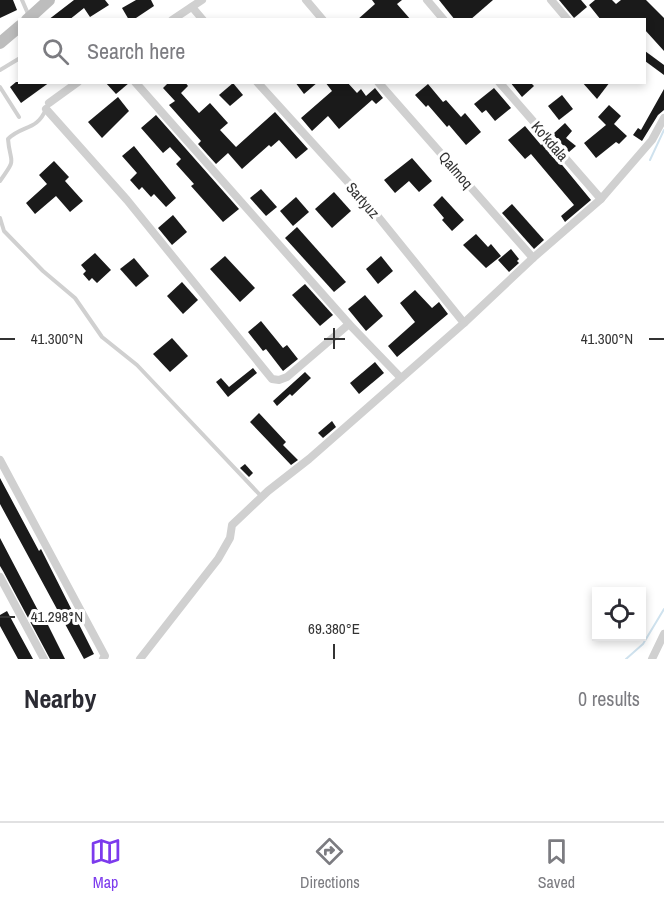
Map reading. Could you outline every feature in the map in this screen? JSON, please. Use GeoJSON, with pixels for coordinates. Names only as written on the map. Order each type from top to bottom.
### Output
{"type":"FeatureCollection","features":[{"type":"Feature","properties":{"kind":"main road"},"geometry":{"type":"LineString","coordinates":[[28,18],[45,1]]}},
{"type":"Feature","properties":{"kind":"main road"},"geometry":{"type":"LineString","coordinates":[[0,44],[18,28]]}},
{"type":"Feature","properties":{"kind":"street"},"geometry":{"type":"LineString","coordinates":[[175,18],[202,0]]}},
{"type":"Feature","properties":{"kind":"street"},"geometry":{"type":"LineString","coordinates":[[306,0],[321,18]]}},
{"type":"Feature","properties":{"kind":"street"},"geometry":{"type":"LineString","coordinates":[[427,0],[442,18]]}},
{"type":"Feature","properties":{"kind":"street"},"geometry":{"type":"LineString","coordinates":[[551,0],[566,18]]}},
{"type":"Feature","properties":{"kind":"street"},"geometry":{"type":"LineString","coordinates":[[192,7],[201,18]]}},
{"type":"Feature","properties":{"kind":"street"},"geometry":{"type":"LineString","coordinates":[[76,84],[48,106],[272,379],[279,380],[287,377],[349,324]]}},
{"type":"Feature","properties":{"kind":"street"},"geometry":{"type":"LineString","coordinates":[[137,84],[349,324],[401,378]]}},
{"type":"Feature","properties":{"kind":"street","name":"Sartyuz"},"geometry":{"type":"LineString","coordinates":[[259,84],[367,203],[464,323]]}},
{"type":"Feature","properties":{"kind":"street","name":"Qalmoq"},"geometry":{"type":"LineString","coordinates":[[380,84],[533,258]]}},
{"type":"Feature","properties":{"kind":"street","name":"Ko'kdala"},"geometry":{"type":"LineString","coordinates":[[501,84],[601,199]]}},
{"type":"Feature","properties":{"kind":"street"},"geometry":{"type":"LineString","coordinates":[[140,659],[218,559],[230,538],[232,525],[261,497],[309,459],[464,323],[533,258],[601,199],[652,140],[664,118]]}},
{"type":"Feature","properties":{"kind":"street"},"geometry":{"type":"LineString","coordinates":[[0,460],[105,656],[103,659]]}},
{"type":"Feature","properties":{"kind":"street"},"geometry":{"type":"LineString","coordinates":[[0,577],[44,659]]}},
{"type":"Feature","properties":{"kind":"street"},"geometry":{"type":"LineString","coordinates":[[0,600],[10,595]]}},
{"type":"Feature","properties":{"kind":"street"},"geometry":{"type":"LineString","coordinates":[[652,659],[664,634]]}},
{"type":"Feature","properties":{"kind":"lane"},"geometry":{"type":"LineString","coordinates":[[22,0],[28,18]]}},
{"type":"Feature","properties":{"kind":"lane"},"geometry":{"type":"LineString","coordinates":[[0,70],[18,59]]}},
{"type":"Feature","properties":{"kind":"lane"},"geometry":{"type":"LineString","coordinates":[[0,87],[19,117]]}},
{"type":"Feature","properties":{"kind":"lane"},"geometry":{"type":"LineString","coordinates":[[0,181],[11,166],[13,159],[8,139],[13,133],[30,128],[42,120],[48,106]]}},
{"type":"Feature","properties":{"kind":"lane"},"geometry":{"type":"LineString","coordinates":[[0,218],[4,231],[43,271],[75,298],[102,338],[136,365],[261,497]]}},
{"type":"Feature","properties":{"kind":"building"},"geometry":{"type":"Polygon","coordinates":[[[0,0],[13,0],[17,10],[0,18],[0,0]]]}},
{"type":"Feature","properties":{"kind":"building"},"geometry":{"type":"Polygon","coordinates":[[[74,0],[105,0],[109,5],[90,17],[84,8],[72,18],[51,18],[74,0]]]}},
{"type":"Feature","properties":{"kind":"building"},"geometry":{"type":"Polygon","coordinates":[[[136,0],[151,0],[154,6],[136,18],[128,18],[122,8],[136,0]]]}},
{"type":"Feature","properties":{"kind":"building"},"geometry":{"type":"Polygon","coordinates":[[[372,0],[402,0],[397,4],[409,18],[359,18],[375,4],[372,0]]]}},
{"type":"Feature","properties":{"kind":"building"},"geometry":{"type":"Polygon","coordinates":[[[439,0],[493,0],[472,18],[453,18],[439,0]]]}},
{"type":"Feature","properties":{"kind":"building"},"geometry":{"type":"Polygon","coordinates":[[[559,0],[581,0],[587,7],[574,18],[559,0]]]}},
{"type":"Feature","properties":{"kind":"building"},"geometry":{"type":"Polygon","coordinates":[[[595,0],[612,0],[616,4],[621,0],[646,0],[664,18],[664,51],[646,31],[646,18],[599,18],[589,5],[595,0]]]}},
{"type":"Feature","properties":{"kind":"building"},"geometry":{"type":"Polygon","coordinates":[[[646,52],[664,65],[664,75],[646,62],[646,52]]]}},
{"type":"Feature","properties":{"kind":"building"},"geometry":{"type":"Polygon","coordinates":[[[16,82],[18,84],[47,84],[21,103],[10,87],[16,82]]]}},
{"type":"Feature","properties":{"kind":"building"},"geometry":{"type":"Polygon","coordinates":[[[107,84],[128,84],[116,94],[107,84]]]}},
{"type":"Feature","properties":{"kind":"building"},"geometry":{"type":"Polygon","coordinates":[[[167,84],[186,84],[188,86],[181,93],[199,113],[210,103],[228,123],[220,130],[236,147],[275,112],[308,149],[296,159],[279,140],[271,147],[269,145],[242,169],[228,153],[216,164],[198,144],[201,141],[169,105],[175,101],[163,88],[167,84]]]}},
{"type":"Feature","properties":{"kind":"building"},"geometry":{"type":"Polygon","coordinates":[[[234,84],[243,95],[230,106],[219,95],[234,84]]]}},
{"type":"Feature","properties":{"kind":"building"},"geometry":{"type":"Polygon","coordinates":[[[296,84],[316,84],[304,94],[296,84]]]}},
{"type":"Feature","properties":{"kind":"building"},"geometry":{"type":"Polygon","coordinates":[[[327,84],[349,84],[357,93],[361,89],[366,96],[375,88],[383,98],[376,104],[372,100],[339,129],[328,116],[312,131],[301,118],[332,91],[327,84]]]}},
{"type":"Feature","properties":{"kind":"building"},"geometry":{"type":"Polygon","coordinates":[[[428,84],[443,102],[446,100],[461,117],[465,113],[481,132],[466,145],[449,125],[447,127],[428,105],[426,107],[415,95],[428,84]]]}},
{"type":"Feature","properties":{"kind":"building"},"geometry":{"type":"Polygon","coordinates":[[[512,84],[532,84],[534,86],[522,97],[512,84]]]}},
{"type":"Feature","properties":{"kind":"building"},"geometry":{"type":"Polygon","coordinates":[[[584,84],[608,84],[597,99],[584,84]]]}},
{"type":"Feature","properties":{"kind":"building"},"geometry":{"type":"Polygon","coordinates":[[[494,88],[511,108],[495,121],[486,110],[482,113],[474,104],[494,88]]]}},
{"type":"Feature","properties":{"kind":"building"},"geometry":{"type":"Polygon","coordinates":[[[664,89],[664,110],[658,115],[642,141],[633,135],[638,128],[641,130],[664,89]]]}},
{"type":"Feature","properties":{"kind":"building"},"geometry":{"type":"Polygon","coordinates":[[[562,95],[573,109],[559,120],[548,106],[562,95]]]}},
{"type":"Feature","properties":{"kind":"building"},"geometry":{"type":"Polygon","coordinates":[[[118,97],[129,111],[102,138],[88,122],[118,97]]]}},
{"type":"Feature","properties":{"kind":"building"},"geometry":{"type":"Polygon","coordinates":[[[609,105],[621,116],[614,124],[627,136],[619,144],[616,142],[596,158],[584,143],[606,125],[598,117],[609,105]]]}},
{"type":"Feature","properties":{"kind":"building"},"geometry":{"type":"Polygon","coordinates":[[[156,115],[239,209],[223,222],[191,186],[194,184],[176,164],[181,159],[170,147],[163,153],[141,128],[156,115]]]}},
{"type":"Feature","properties":{"kind":"building"},"geometry":{"type":"Polygon","coordinates":[[[565,123],[572,131],[566,138],[576,146],[569,152],[553,134],[565,123]]]}},
{"type":"Feature","properties":{"kind":"building"},"geometry":{"type":"Polygon","coordinates":[[[525,126],[541,145],[544,143],[591,200],[565,222],[561,216],[574,205],[531,154],[525,159],[508,140],[525,126]]]}},
{"type":"Feature","properties":{"kind":"building"},"geometry":{"type":"Polygon","coordinates":[[[134,146],[176,198],[166,207],[154,194],[151,197],[142,187],[139,190],[130,180],[137,173],[122,156],[134,146]]]}},
{"type":"Feature","properties":{"kind":"building"},"geometry":{"type":"Polygon","coordinates":[[[412,158],[432,181],[419,192],[409,181],[395,193],[384,180],[412,158]]]}},
{"type":"Feature","properties":{"kind":"building"},"geometry":{"type":"Polygon","coordinates":[[[54,161],[69,177],[65,181],[83,201],[70,212],[56,196],[35,214],[26,203],[47,184],[39,175],[54,161]]]}},
{"type":"Feature","properties":{"kind":"building"},"geometry":{"type":"Polygon","coordinates":[[[261,189],[277,207],[266,216],[250,198],[261,189]]]}},
{"type":"Feature","properties":{"kind":"building"},"geometry":{"type":"Polygon","coordinates":[[[334,192],[351,211],[332,228],[315,209],[334,192]]]}},
{"type":"Feature","properties":{"kind":"building"},"geometry":{"type":"Polygon","coordinates":[[[442,196],[464,220],[452,231],[433,205],[442,196]]]}},
{"type":"Feature","properties":{"kind":"building"},"geometry":{"type":"Polygon","coordinates":[[[296,197],[309,212],[293,226],[280,211],[296,197]]]}},
{"type":"Feature","properties":{"kind":"building"},"geometry":{"type":"Polygon","coordinates":[[[512,204],[544,240],[534,249],[502,213],[512,204]]]}},
{"type":"Feature","properties":{"kind":"building"},"geometry":{"type":"Polygon","coordinates":[[[173,215],[187,232],[172,245],[158,228],[173,215]]]}},
{"type":"Feature","properties":{"kind":"building"},"geometry":{"type":"Polygon","coordinates":[[[297,227],[346,282],[334,292],[285,238],[297,227]]]}},
{"type":"Feature","properties":{"kind":"building"},"geometry":{"type":"Polygon","coordinates":[[[476,234],[488,247],[491,244],[501,256],[486,268],[463,245],[476,234]]]}},
{"type":"Feature","properties":{"kind":"building"},"geometry":{"type":"Polygon","coordinates":[[[511,249],[519,259],[517,261],[519,263],[509,272],[498,260],[511,249]]]}},
{"type":"Feature","properties":{"kind":"building"},"geometry":{"type":"Polygon","coordinates":[[[95,253],[111,270],[97,283],[92,278],[89,281],[83,274],[86,271],[81,265],[95,253]]]}},
{"type":"Feature","properties":{"kind":"building"},"geometry":{"type":"Polygon","coordinates":[[[225,256],[255,288],[240,302],[210,269],[225,256]]]}},
{"type":"Feature","properties":{"kind":"building"},"geometry":{"type":"Polygon","coordinates":[[[381,256],[393,271],[378,284],[366,269],[381,256]]]}},
{"type":"Feature","properties":{"kind":"building"},"geometry":{"type":"Polygon","coordinates":[[[134,258],[149,276],[136,287],[120,269],[134,258]]]}},
{"type":"Feature","properties":{"kind":"building"},"geometry":{"type":"Polygon","coordinates":[[[182,282],[198,300],[183,314],[167,296],[182,282]]]}},
{"type":"Feature","properties":{"kind":"building"},"geometry":{"type":"Polygon","coordinates":[[[305,284],[333,315],[320,326],[292,295],[305,284]]]}},
{"type":"Feature","properties":{"kind":"building"},"geometry":{"type":"Polygon","coordinates":[[[415,290],[432,308],[439,302],[448,314],[397,357],[388,346],[415,322],[400,303],[415,290]]]}},
{"type":"Feature","properties":{"kind":"building"},"geometry":{"type":"Polygon","coordinates":[[[365,295],[383,316],[366,331],[348,309],[365,295]]]}},
{"type":"Feature","properties":{"kind":"building"},"geometry":{"type":"Polygon","coordinates":[[[261,321],[283,348],[287,345],[298,359],[283,371],[266,349],[263,351],[248,332],[261,321]]]}},
{"type":"Feature","properties":{"kind":"building"},"geometry":{"type":"Polygon","coordinates":[[[172,338],[188,356],[170,372],[153,354],[172,338]]]}},
{"type":"Feature","properties":{"kind":"building"},"geometry":{"type":"Polygon","coordinates":[[[375,362],[384,373],[359,394],[350,383],[375,362]]]}},
{"type":"Feature","properties":{"kind":"building"},"geometry":{"type":"Polygon","coordinates":[[[253,368],[257,373],[228,397],[216,382],[221,378],[229,387],[253,368]]]}},
{"type":"Feature","properties":{"kind":"building"},"geometry":{"type":"Polygon","coordinates":[[[305,372],[311,378],[292,396],[290,394],[277,406],[273,401],[305,372]]]}},
{"type":"Feature","properties":{"kind":"building"},"geometry":{"type":"Polygon","coordinates":[[[259,413],[286,442],[283,445],[298,460],[291,465],[250,422],[259,413]]]}},
{"type":"Feature","properties":{"kind":"building"},"geometry":{"type":"Polygon","coordinates":[[[332,421],[336,427],[323,438],[318,433],[332,421]]]}},
{"type":"Feature","properties":{"kind":"building"},"geometry":{"type":"Polygon","coordinates":[[[245,464],[253,473],[249,477],[240,468],[245,464]]]}},
{"type":"Feature","properties":{"kind":"building"},"geometry":{"type":"Polygon","coordinates":[[[0,478],[39,551],[41,549],[94,654],[84,659],[0,504],[0,478]]]}},
{"type":"Feature","properties":{"kind":"building"},"geometry":{"type":"Polygon","coordinates":[[[0,538],[65,659],[50,659],[0,566],[0,538]]]}},
{"type":"Feature","properties":{"kind":"building"},"geometry":{"type":"Polygon","coordinates":[[[7,611],[33,659],[18,659],[0,626],[0,615],[7,611]]]}},
{"type":"Feature","properties":{"kind":"waterway"},"geometry":{"type":"LineString","coordinates":[[650,160],[664,130]]}},
{"type":"Feature","properties":{"kind":"waterway"},"geometry":{"type":"LineString","coordinates":[[626,659],[643,644],[664,609]]}}]}
